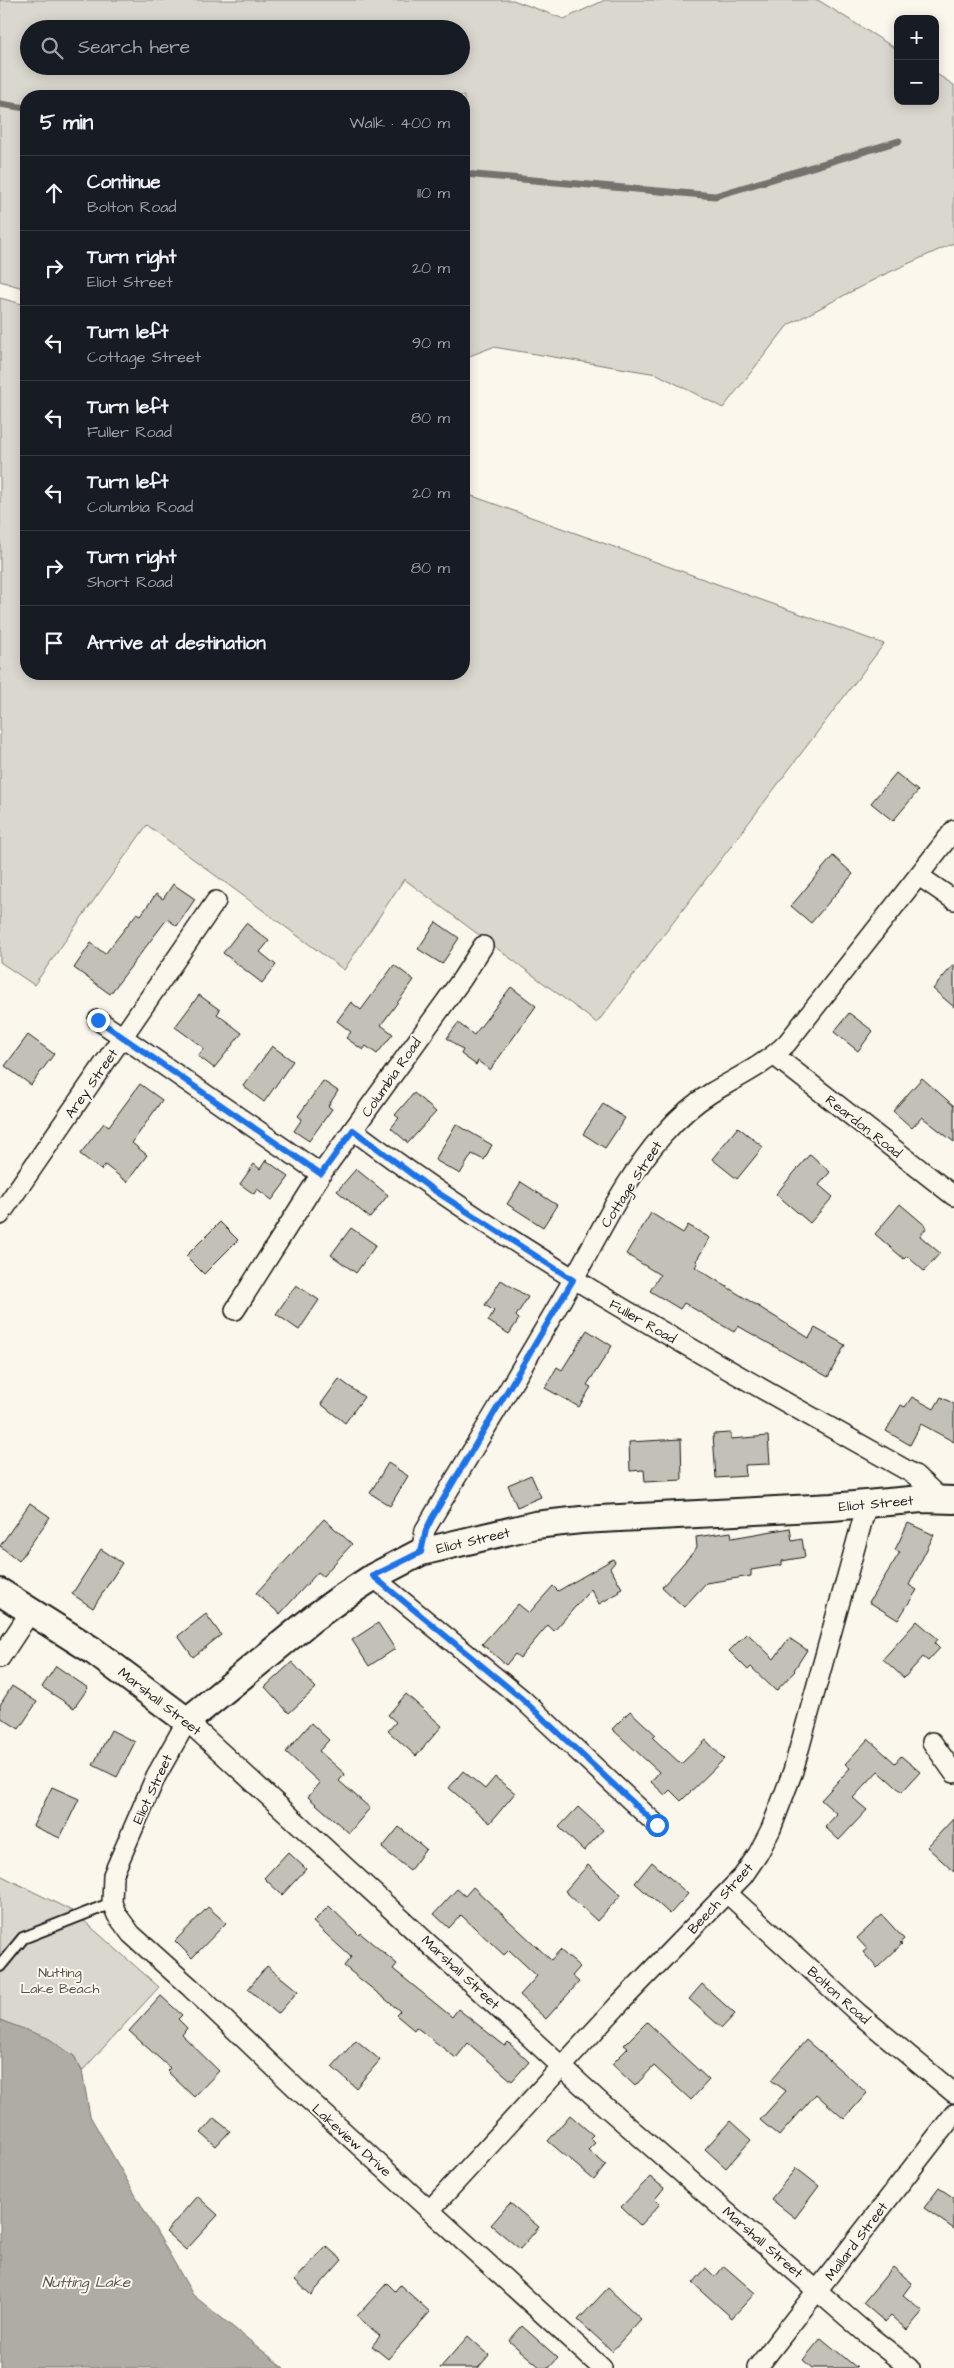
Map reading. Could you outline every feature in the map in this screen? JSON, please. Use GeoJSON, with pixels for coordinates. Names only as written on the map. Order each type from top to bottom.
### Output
{"type":"FeatureCollection","features":[{"type":"Feature","properties":{"kind":"street","name":"Cottage Street"},"geometry":{"type":"LineString","coordinates":[[421,1552],[426,1530],[432,1518],[573,1280],[621,1193],[663,1135],[694,1104],[775,1056],[954,830]]}},
{"type":"Feature","properties":{"kind":"street"},"geometry":{"type":"LineString","coordinates":[[919,876],[954,900]]}},
{"type":"Feature","properties":{"kind":"street","name":"Arey Street"},"geometry":{"type":"LineString","coordinates":[[0,1215],[216,901]]}},
{"type":"Feature","properties":{"kind":"street","name":"Columbia Road"},"geometry":{"type":"LineString","coordinates":[[235,1310],[321,1174],[462,979],[483,946]]}},
{"type":"Feature","properties":{"kind":"street"},"geometry":{"type":"LineString","coordinates":[[98,1020],[321,1174]]}},
{"type":"Feature","properties":{"kind":"street","name":"Reardon Road"},"geometry":{"type":"LineString","coordinates":[[775,1056],[954,1196]]}},
{"type":"Feature","properties":{"kind":"street","name":"Fuller Road"},"geometry":{"type":"LineString","coordinates":[[353,1130],[429,1187],[573,1280],[915,1475],[947,1499]]}},
{"type":"Feature","properties":{"kind":"street","name":"Eliot Street"},"geometry":{"type":"LineString","coordinates":[[112,1903],[112,1875],[156,1776],[187,1721],[312,1620],[373,1576],[421,1552],[535,1525],[581,1520],[947,1499]]}},
{"type":"Feature","properties":{"kind":"street","name":"Beech Street"},"geometry":{"type":"LineString","coordinates":[[430,2210],[562,2065],[728,1894],[758,1854],[788,1786],[867,1504]]}},
{"type":"Feature","properties":{"kind":"street"},"geometry":{"type":"LineString","coordinates":[[373,1576],[521,1698],[657,1825]]}},
{"type":"Feature","properties":{"kind":"street","name":"Marshall Street"},"geometry":{"type":"LineString","coordinates":[[0,1592],[92,1650],[187,1721],[599,2101],[910,2368]]}},
{"type":"Feature","properties":{"kind":"street"},"geometry":{"type":"LineString","coordinates":[[0,1658],[31,1611]]}},
{"type":"Feature","properties":{"kind":"street"},"geometry":{"type":"LineString","coordinates":[[932,1742],[954,1773]]}},
{"type":"Feature","properties":{"kind":"street","name":"Bolton Road"},"geometry":{"type":"LineString","coordinates":[[728,1894],[858,2013],[954,2093]]}},
{"type":"Feature","properties":{"kind":"street","name":"Lakeview Drive"},"geometry":{"type":"LineString","coordinates":[[112,1903],[117,1915],[131,1934],[191,1988],[332,2122],[602,2368]]}},
{"type":"Feature","properties":{"kind":"street","name":"Mallard Street"},"geometry":{"type":"LineString","coordinates":[[758,2368],[954,2114]]}},
{"type":"Feature","properties":{"kind":"lane"},"geometry":{"type":"LineString","coordinates":[[0,1966],[23,1938],[112,1903]]}},
{"type":"Feature","properties":{"kind":"green space"},"geometry":{"type":"Polygon","coordinates":[[[0,0],[513,0],[564,19],[605,0],[818,0],[894,48],[894,105],[939,105],[939,76],[954,85],[954,243],[881,276],[788,325],[723,408],[657,374],[493,347],[470,356],[470,90],[20,90],[20,287],[0,281],[0,0]]]}},
{"type":"Feature","properties":{"kind":"green space"},"geometry":{"type":"Polygon","coordinates":[[[0,298],[20,303],[20,680],[470,680],[470,495],[884,644],[597,1023],[404,879],[344,970],[147,825],[34,985],[0,962],[0,298]]]}},
{"type":"Feature","properties":{"kind":"green space","name":"Nutting Lake Beach"},"geometry":{"type":"Polygon","coordinates":[[[0,1875],[74,1912],[159,1987],[82,2071],[74,2056],[0,2020],[0,1875]]]}},
{"type":"Feature","properties":{"kind":"water","name":"Nutting Lake"},"geometry":{"type":"Polygon","coordinates":[[[0,2020],[48,2038],[74,2056],[82,2071],[90,2116],[193,2295],[284,2368],[0,2368],[0,2020]]]}},
{"type":"Feature","properties":{"kind":"building"},"geometry":{"type":"Polygon","coordinates":[[[896,773],[918,791],[893,821],[871,803],[896,773]]]}},
{"type":"Feature","properties":{"kind":"building"},"geometry":{"type":"Polygon","coordinates":[[[833,856],[853,874],[811,923],[791,906],[833,856]]]}},
{"type":"Feature","properties":{"kind":"building"},"geometry":{"type":"Polygon","coordinates":[[[173,884],[195,899],[177,926],[167,919],[110,994],[74,968],[91,943],[105,954],[137,913],[141,915],[156,894],[163,899],[173,884]]]}},
{"type":"Feature","properties":{"kind":"building"},"geometry":{"type":"Polygon","coordinates":[[[436,922],[459,938],[442,964],[418,949],[436,922]]]}},
{"type":"Feature","properties":{"kind":"building"},"geometry":{"type":"Polygon","coordinates":[[[246,923],[269,941],[260,952],[276,965],[262,983],[223,953],[246,923]]]}},
{"type":"Feature","properties":{"kind":"building"},"geometry":{"type":"Polygon","coordinates":[[[954,964],[954,1007],[933,989],[954,964]]]}},
{"type":"Feature","properties":{"kind":"building"},"geometry":{"type":"Polygon","coordinates":[[[394,965],[414,980],[381,1025],[393,1034],[377,1054],[366,1046],[363,1050],[346,1038],[351,1032],[337,1021],[351,1002],[361,1010],[394,965]]]}},
{"type":"Feature","properties":{"kind":"building"},"geometry":{"type":"Polygon","coordinates":[[[511,987],[536,1006],[490,1070],[478,1061],[476,1065],[461,1054],[463,1050],[447,1038],[458,1023],[474,1035],[511,987]]]}},
{"type":"Feature","properties":{"kind":"building"},"geometry":{"type":"Polygon","coordinates":[[[199,995],[220,1010],[217,1014],[242,1033],[214,1068],[198,1056],[204,1048],[175,1027],[199,995]]]}},
{"type":"Feature","properties":{"kind":"building"},"geometry":{"type":"Polygon","coordinates":[[[849,1013],[873,1031],[858,1051],[834,1032],[849,1013]]]}},
{"type":"Feature","properties":{"kind":"building"},"geometry":{"type":"Polygon","coordinates":[[[28,1035],[54,1054],[31,1085],[5,1066],[28,1035]]]}},
{"type":"Feature","properties":{"kind":"building"},"geometry":{"type":"Polygon","coordinates":[[[272,1046],[293,1061],[264,1102],[243,1086],[272,1046]]]}},
{"type":"Feature","properties":{"kind":"building"},"geometry":{"type":"Polygon","coordinates":[[[922,1078],[954,1106],[954,1142],[922,1117],[912,1128],[893,1111],[922,1078]]]}},
{"type":"Feature","properties":{"kind":"building"},"geometry":{"type":"Polygon","coordinates":[[[323,1081],[338,1091],[328,1106],[332,1109],[309,1141],[294,1131],[302,1119],[298,1116],[323,1081]]]}},
{"type":"Feature","properties":{"kind":"building"},"geometry":{"type":"Polygon","coordinates":[[[140,1084],[162,1100],[132,1143],[147,1155],[127,1182],[105,1165],[101,1170],[80,1154],[104,1123],[109,1126],[140,1084]]]}},
{"type":"Feature","properties":{"kind":"building"},"geometry":{"type":"Polygon","coordinates":[[[414,1093],[436,1112],[408,1143],[391,1128],[399,1118],[395,1115],[414,1093]]]}},
{"type":"Feature","properties":{"kind":"building"},"geometry":{"type":"Polygon","coordinates":[[[603,1104],[625,1118],[605,1148],[583,1134],[603,1104]]]}},
{"type":"Feature","properties":{"kind":"building"},"geometry":{"type":"Polygon","coordinates":[[[456,1124],[492,1145],[484,1160],[472,1154],[460,1174],[435,1160],[456,1124]]]}},
{"type":"Feature","properties":{"kind":"building"},"geometry":{"type":"Polygon","coordinates":[[[738,1127],[763,1147],[737,1179],[712,1159],[738,1127]]]}},
{"type":"Feature","properties":{"kind":"building"},"geometry":{"type":"Polygon","coordinates":[[[810,1154],[830,1172],[819,1185],[833,1197],[810,1223],[776,1194],[810,1154]]]}},
{"type":"Feature","properties":{"kind":"building"},"geometry":{"type":"Polygon","coordinates":[[[266,1160],[289,1177],[272,1200],[257,1189],[254,1194],[240,1184],[254,1164],[260,1169],[266,1160]]]}},
{"type":"Feature","properties":{"kind":"building"},"geometry":{"type":"Polygon","coordinates":[[[356,1169],[388,1195],[370,1218],[337,1191],[356,1169]]]}},
{"type":"Feature","properties":{"kind":"building"},"geometry":{"type":"Polygon","coordinates":[[[521,1182],[557,1205],[543,1227],[507,1204],[521,1182]]]}},
{"type":"Feature","properties":{"kind":"building"},"geometry":{"type":"Polygon","coordinates":[[[900,1204],[927,1227],[920,1236],[940,1253],[924,1271],[907,1256],[904,1259],[875,1234],[900,1204]]]}},
{"type":"Feature","properties":{"kind":"building"},"geometry":{"type":"Polygon","coordinates":[[[651,1213],[683,1233],[688,1225],[710,1238],[696,1261],[698,1263],[695,1267],[809,1338],[815,1328],[845,1345],[828,1377],[738,1326],[734,1332],[684,1303],[680,1309],[650,1291],[660,1275],[626,1254],[651,1213]]]}},
{"type":"Feature","properties":{"kind":"building"},"geometry":{"type":"Polygon","coordinates":[[[220,1222],[238,1240],[204,1274],[186,1256],[220,1222]]]}},
{"type":"Feature","properties":{"kind":"building"},"geometry":{"type":"Polygon","coordinates":[[[351,1228],[376,1245],[356,1273],[331,1255],[351,1228]]]}},
{"type":"Feature","properties":{"kind":"building"},"geometry":{"type":"Polygon","coordinates":[[[501,1280],[528,1297],[516,1316],[519,1319],[509,1334],[488,1321],[494,1311],[485,1305],[501,1280]]]}},
{"type":"Feature","properties":{"kind":"building"},"geometry":{"type":"Polygon","coordinates":[[[296,1285],[319,1300],[299,1330],[276,1314],[296,1285]]]}},
{"type":"Feature","properties":{"kind":"building"},"geometry":{"type":"Polygon","coordinates":[[[587,1330],[612,1346],[587,1385],[591,1387],[579,1407],[545,1388],[557,1367],[562,1370],[587,1330]]]}},
{"type":"Feature","properties":{"kind":"building"},"geometry":{"type":"Polygon","coordinates":[[[339,1379],[364,1397],[345,1423],[321,1404],[339,1379]]]}},
{"type":"Feature","properties":{"kind":"building"},"geometry":{"type":"Polygon","coordinates":[[[912,1397],[934,1409],[941,1397],[954,1404],[954,1442],[921,1424],[910,1445],[886,1431],[901,1405],[905,1407],[912,1397]]]}},
{"type":"Feature","properties":{"kind":"building"},"geometry":{"type":"Polygon","coordinates":[[[731,1433],[731,1439],[768,1436],[770,1464],[745,1465],[746,1476],[716,1478],[713,1434],[731,1433]]]}},
{"type":"Feature","properties":{"kind":"building"},"geometry":{"type":"Polygon","coordinates":[[[681,1439],[682,1480],[645,1482],[644,1470],[630,1471],[629,1442],[681,1439]]]}},
{"type":"Feature","properties":{"kind":"building"},"geometry":{"type":"Polygon","coordinates":[[[388,1463],[408,1476],[390,1506],[370,1493],[388,1463]]]}},
{"type":"Feature","properties":{"kind":"building"},"geometry":{"type":"Polygon","coordinates":[[[531,1475],[541,1497],[517,1507],[508,1485],[531,1475]]]}},
{"type":"Feature","properties":{"kind":"building"},"geometry":{"type":"Polygon","coordinates":[[[30,1503],[50,1517],[19,1561],[0,1546],[30,1503]]]}},
{"type":"Feature","properties":{"kind":"building"},"geometry":{"type":"Polygon","coordinates":[[[324,1519],[352,1544],[323,1576],[318,1572],[280,1614],[256,1593],[324,1519]]]}},
{"type":"Feature","properties":{"kind":"building"},"geometry":{"type":"Polygon","coordinates":[[[908,1523],[934,1535],[909,1585],[917,1590],[898,1620],[869,1602],[900,1552],[895,1550],[908,1523]]]}},
{"type":"Feature","properties":{"kind":"building"},"geometry":{"type":"Polygon","coordinates":[[[790,1528],[792,1541],[802,1539],[805,1557],[782,1561],[782,1565],[751,1570],[751,1576],[706,1583],[684,1607],[662,1587],[697,1548],[696,1537],[731,1532],[732,1538],[790,1528]]]}},
{"type":"Feature","properties":{"kind":"building"},"geometry":{"type":"Polygon","coordinates":[[[101,1549],[122,1563],[93,1608],[72,1594],[101,1549]]]}},
{"type":"Feature","properties":{"kind":"building"},"geometry":{"type":"Polygon","coordinates":[[[613,1559],[615,1562],[610,1568],[622,1588],[618,1590],[620,1592],[599,1604],[591,1589],[554,1631],[548,1625],[520,1658],[515,1654],[506,1665],[482,1644],[518,1604],[529,1613],[553,1586],[558,1591],[613,1559]]]}},
{"type":"Feature","properties":{"kind":"building"},"geometry":{"type":"Polygon","coordinates":[[[206,1614],[221,1635],[193,1657],[178,1636],[206,1614]]]}},
{"type":"Feature","properties":{"kind":"building"},"geometry":{"type":"Polygon","coordinates":[[[917,1621],[938,1639],[935,1643],[940,1648],[928,1661],[923,1657],[904,1678],[883,1659],[917,1621]]]}},
{"type":"Feature","properties":{"kind":"building"},"geometry":{"type":"Polygon","coordinates":[[[378,1623],[395,1649],[369,1666],[352,1640],[378,1623]]]}},
{"type":"Feature","properties":{"kind":"building"},"geometry":{"type":"Polygon","coordinates":[[[747,1633],[774,1659],[789,1638],[807,1650],[795,1671],[776,1691],[751,1667],[748,1670],[729,1651],[747,1633]]]}},
{"type":"Feature","properties":{"kind":"building"},"geometry":{"type":"Polygon","coordinates":[[[292,1662],[316,1688],[289,1713],[265,1687],[292,1662]]]}},
{"type":"Feature","properties":{"kind":"building"},"geometry":{"type":"Polygon","coordinates":[[[56,1666],[88,1688],[74,1708],[42,1687],[56,1666]]]}},
{"type":"Feature","properties":{"kind":"building"},"geometry":{"type":"Polygon","coordinates":[[[12,1686],[37,1702],[19,1729],[0,1717],[0,1705],[12,1686]]]}},
{"type":"Feature","properties":{"kind":"building"},"geometry":{"type":"Polygon","coordinates":[[[406,1694],[442,1726],[416,1756],[388,1731],[396,1722],[388,1715],[406,1694]]]}},
{"type":"Feature","properties":{"kind":"building"},"geometry":{"type":"Polygon","coordinates":[[[630,1711],[656,1735],[653,1738],[681,1764],[706,1740],[724,1759],[681,1801],[670,1790],[665,1795],[651,1782],[659,1772],[612,1729],[630,1711]]]}},
{"type":"Feature","properties":{"kind":"building"},"geometry":{"type":"Polygon","coordinates":[[[311,1723],[329,1740],[319,1751],[345,1774],[339,1781],[370,1808],[349,1833],[308,1797],[320,1783],[286,1752],[311,1723]]]}},
{"type":"Feature","properties":{"kind":"building"},"geometry":{"type":"Polygon","coordinates":[[[111,1730],[135,1742],[117,1777],[93,1765],[111,1730]]]}},
{"type":"Feature","properties":{"kind":"building"},"geometry":{"type":"Polygon","coordinates":[[[868,1739],[895,1763],[901,1756],[920,1772],[902,1792],[878,1771],[853,1798],[867,1810],[839,1840],[825,1827],[837,1814],[821,1800],[850,1768],[845,1764],[868,1739]]]}},
{"type":"Feature","properties":{"kind":"building"},"geometry":{"type":"Polygon","coordinates":[[[463,1771],[485,1789],[495,1777],[515,1793],[490,1823],[449,1788],[463,1771]]]}},
{"type":"Feature","properties":{"kind":"building"},"geometry":{"type":"Polygon","coordinates":[[[52,1787],[79,1799],[60,1838],[33,1826],[52,1787]]]}},
{"type":"Feature","properties":{"kind":"building"},"geometry":{"type":"Polygon","coordinates":[[[578,1807],[603,1830],[584,1851],[559,1827],[578,1807]]]}},
{"type":"Feature","properties":{"kind":"building"},"geometry":{"type":"Polygon","coordinates":[[[954,1818],[954,1872],[927,1847],[954,1818]]]}},
{"type":"Feature","properties":{"kind":"building"},"geometry":{"type":"Polygon","coordinates":[[[399,1827],[426,1849],[410,1870],[382,1848],[399,1827]]]}},
{"type":"Feature","properties":{"kind":"building"},"geometry":{"type":"Polygon","coordinates":[[[288,1852],[306,1869],[282,1895],[264,1878],[288,1852]]]}},
{"type":"Feature","properties":{"kind":"building"},"geometry":{"type":"Polygon","coordinates":[[[652,1862],[688,1894],[670,1914],[635,1883],[652,1862]]]}},
{"type":"Feature","properties":{"kind":"building"},"geometry":{"type":"Polygon","coordinates":[[[588,1865],[621,1895],[597,1921],[565,1891],[588,1865]]]}},
{"type":"Feature","properties":{"kind":"building"},"geometry":{"type":"Polygon","coordinates":[[[473,1887],[551,1960],[560,1950],[580,1967],[572,1976],[579,1982],[546,2019],[520,1995],[537,1976],[509,1950],[504,1955],[461,1915],[449,1928],[434,1914],[457,1889],[465,1896],[473,1887]]]}},
{"type":"Feature","properties":{"kind":"building"},"geometry":{"type":"Polygon","coordinates":[[[329,1906],[359,1935],[360,1933],[397,1964],[393,1969],[452,2017],[458,2009],[505,2046],[508,2042],[529,2062],[512,2081],[468,2043],[456,2058],[416,2027],[414,2030],[396,2015],[400,2011],[344,1966],[351,1957],[313,1922],[329,1906]]]}},
{"type":"Feature","properties":{"kind":"building"},"geometry":{"type":"Polygon","coordinates":[[[208,1907],[226,1923],[192,1958],[175,1941],[208,1907]]]}},
{"type":"Feature","properties":{"kind":"building"},"geometry":{"type":"Polygon","coordinates":[[[882,1915],[904,1939],[900,1943],[902,1944],[877,1968],[863,1952],[867,1949],[857,1938],[882,1915]]]}},
{"type":"Feature","properties":{"kind":"building"},"geometry":{"type":"Polygon","coordinates":[[[267,1966],[298,1991],[278,2014],[248,1989],[267,1966]]]}},
{"type":"Feature","properties":{"kind":"building"},"geometry":{"type":"Polygon","coordinates":[[[702,1984],[735,2014],[722,2028],[689,1999],[702,1984]]]}},
{"type":"Feature","properties":{"kind":"building"},"geometry":{"type":"Polygon","coordinates":[[[161,1996],[182,2015],[178,2019],[187,2028],[182,2035],[219,2071],[194,2097],[167,2071],[170,2068],[129,2031],[161,1996]]]}},
{"type":"Feature","properties":{"kind":"building"},"geometry":{"type":"Polygon","coordinates":[[[647,2022],[709,2080],[691,2100],[654,2066],[635,2086],[612,2064],[628,2048],[624,2045],[647,2022]]]}},
{"type":"Feature","properties":{"kind":"building"},"geometry":{"type":"Polygon","coordinates":[[[356,2040],[380,2060],[356,2088],[332,2067],[356,2040]]]}},
{"type":"Feature","properties":{"kind":"building"},"geometry":{"type":"Polygon","coordinates":[[[806,2040],[867,2093],[844,2119],[816,2094],[779,2136],[760,2120],[786,2091],[771,2080],[806,2040]]]}},
{"type":"Feature","properties":{"kind":"building"},"geometry":{"type":"Polygon","coordinates":[[[570,2115],[593,2135],[590,2138],[595,2143],[588,2150],[606,2165],[594,2180],[548,2141],[570,2115]]]}},
{"type":"Feature","properties":{"kind":"building"},"geometry":{"type":"Polygon","coordinates":[[[214,2118],[230,2131],[216,2146],[201,2133],[214,2118]]]}},
{"type":"Feature","properties":{"kind":"building"},"geometry":{"type":"Polygon","coordinates":[[[730,2121],[751,2140],[726,2168],[705,2149],[730,2121]]]}},
{"type":"Feature","properties":{"kind":"building"},"geometry":{"type":"Polygon","coordinates":[[[796,2168],[819,2186],[795,2218],[771,2199],[796,2168]]]}},
{"type":"Feature","properties":{"kind":"building"},"geometry":{"type":"Polygon","coordinates":[[[650,2177],[664,2188],[655,2199],[660,2204],[640,2225],[621,2207],[650,2177]]]}},
{"type":"Feature","properties":{"kind":"building"},"geometry":{"type":"Polygon","coordinates":[[[939,2188],[954,2198],[954,2229],[924,2208],[939,2188]]]}},
{"type":"Feature","properties":{"kind":"building"},"geometry":{"type":"Polygon","coordinates":[[[197,2196],[218,2215],[186,2250],[166,2232],[197,2196]]]}},
{"type":"Feature","properties":{"kind":"building"},"geometry":{"type":"Polygon","coordinates":[[[510,2203],[539,2227],[520,2249],[491,2225],[510,2203]]]}},
{"type":"Feature","properties":{"kind":"building"},"geometry":{"type":"Polygon","coordinates":[[[326,2246],[342,2260],[311,2295],[295,2280],[326,2246]]]}},
{"type":"Feature","properties":{"kind":"building"},"geometry":{"type":"Polygon","coordinates":[[[724,2266],[755,2293],[732,2318],[693,2283],[706,2268],[715,2277],[724,2266]]]}},
{"type":"Feature","properties":{"kind":"building"},"geometry":{"type":"Polygon","coordinates":[[[893,2267],[912,2283],[903,2295],[923,2311],[907,2330],[891,2316],[885,2322],[863,2303],[893,2267]]]}},
{"type":"Feature","properties":{"kind":"building"},"geometry":{"type":"Polygon","coordinates":[[[387,2283],[395,2291],[400,2285],[430,2312],[388,2359],[372,2346],[380,2336],[357,2316],[387,2283]]]}},
{"type":"Feature","properties":{"kind":"building"},"geometry":{"type":"Polygon","coordinates":[[[608,2288],[641,2319],[612,2351],[578,2320],[608,2288]]]}},
{"type":"Feature","properties":{"kind":"building"},"geometry":{"type":"Polygon","coordinates":[[[522,2326],[558,2358],[549,2368],[541,2368],[509,2341],[522,2326]]]}},
{"type":"Feature","properties":{"kind":"building"},"geometry":{"type":"Polygon","coordinates":[[[468,2336],[489,2355],[478,2368],[440,2368],[468,2336]]]}},
{"type":"Feature","properties":{"kind":"building"},"geometry":{"type":"Polygon","coordinates":[[[821,2338],[857,2368],[812,2368],[803,2360],[821,2338]]]}},
{"type":"Feature","properties":{"kind":"waterway"},"geometry":{"type":"LineString","coordinates":[[0,104],[20,107]]}},
{"type":"Feature","properties":{"kind":"waterway"},"geometry":{"type":"LineString","coordinates":[[470,175],[715,196],[899,141]]}},
{"type":"Feature","properties":{"kind":"route"},"geometry":{"type":"LineString","coordinates":[[98,1020],[321,1174],[353,1130],[429,1187],[573,1280],[432,1518],[426,1530],[421,1552],[373,1576],[521,1698],[657,1825]]}}]}
